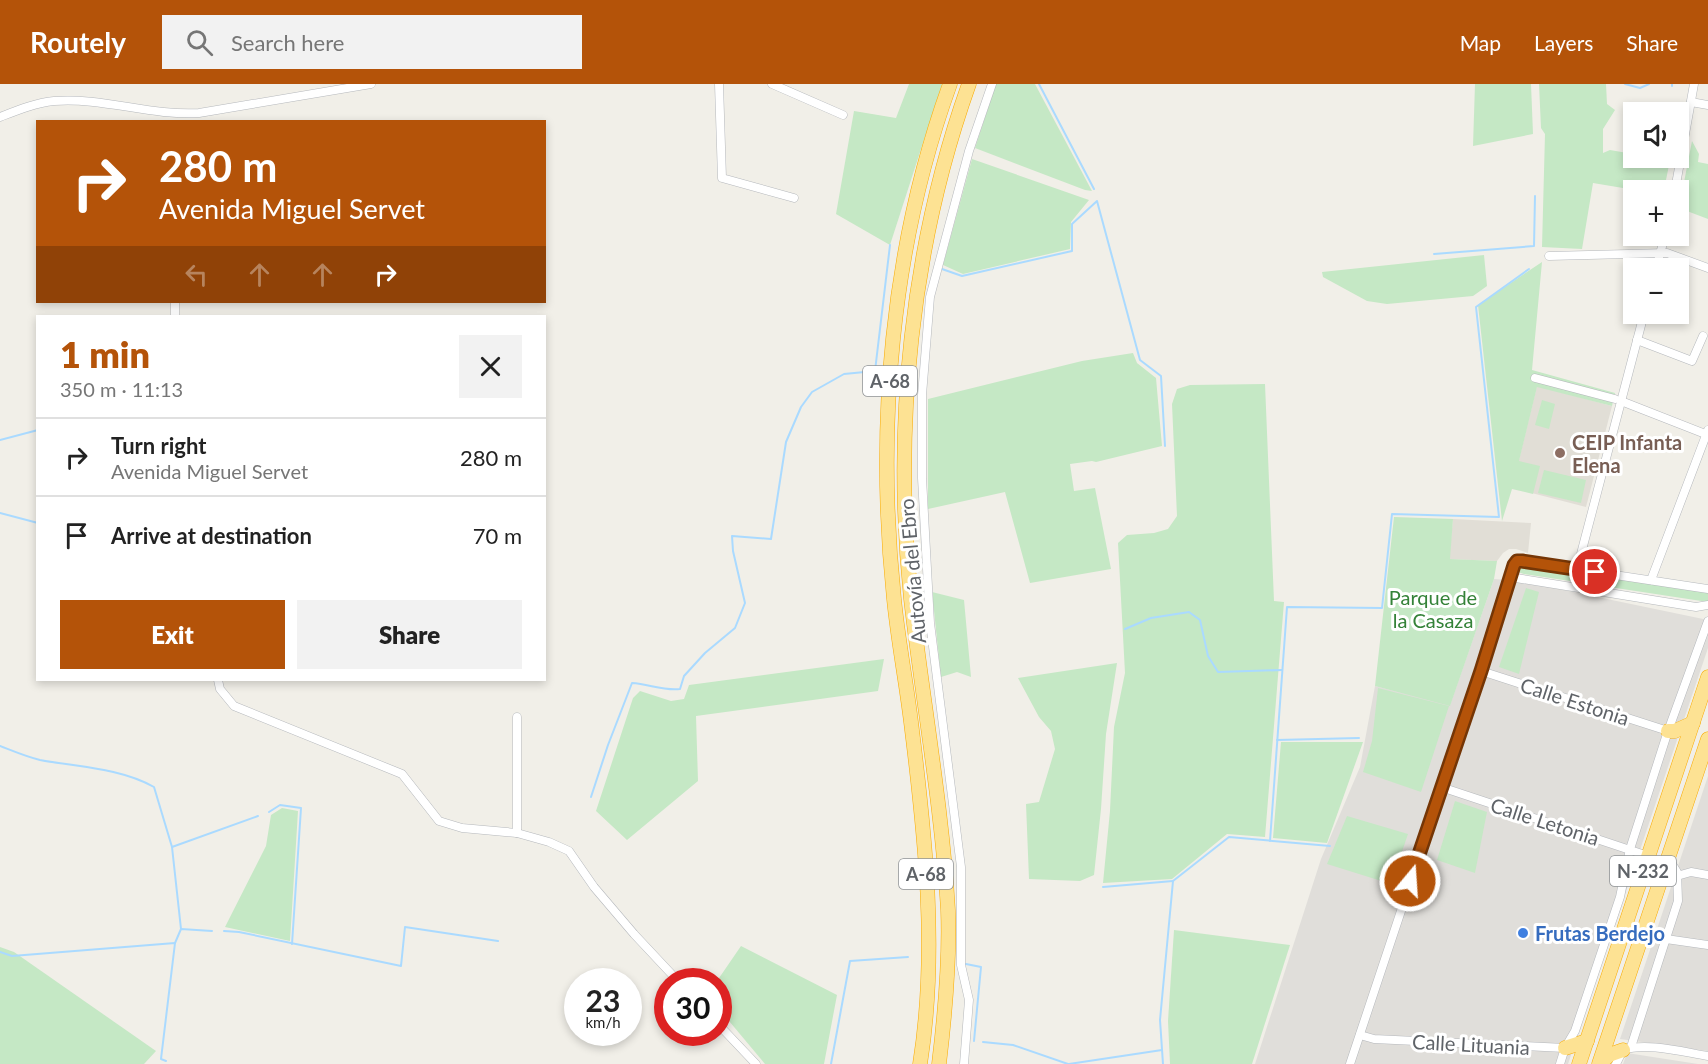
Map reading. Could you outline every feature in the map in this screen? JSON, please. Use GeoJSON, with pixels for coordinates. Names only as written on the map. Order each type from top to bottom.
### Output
{"type":"FeatureCollection","features":[{"type":"Feature","properties":{"kind":"highway","name":"Autovía del Ebro"},"geometry":{"type":"LineString","coordinates":[[920,1064],[928,956],[925,853],[911,721],[894,599],[888,513],[887,435],[894,320],[907,243],[924,167],[950,84]]}},
{"type":"Feature","properties":{"kind":"highway","name":"Autovía del Ebro"},"geometry":{"type":"LineString","coordinates":[[939,1064],[947,976],[948,913],[942,842],[911,598],[905,515],[905,435],[913,323],[925,249],[940,177],[969,84]]}},
{"type":"Feature","properties":{"kind":"highway","name":"N-232"},"geometry":{"type":"LineString","coordinates":[[1580,1060],[1613,939],[1648,856],[1708,677]]}},
{"type":"Feature","properties":{"kind":"highway"},"geometry":{"type":"LineString","coordinates":[[1668,731],[1675,731],[1693,723]]}},
{"type":"Feature","properties":{"kind":"highway"},"geometry":{"type":"LineString","coordinates":[[1668,731],[1683,752]]}},
{"type":"Feature","properties":{"kind":"highway","name":"N-232"},"geometry":{"type":"LineString","coordinates":[[1599,1064],[1708,739]]}},
{"type":"Feature","properties":{"kind":"highway"},"geometry":{"type":"LineString","coordinates":[[911,1064],[928,956]]}},
{"type":"Feature","properties":{"kind":"highway"},"geometry":{"type":"LineString","coordinates":[[947,976],[950,991],[948,1064]]}},
{"type":"Feature","properties":{"kind":"highway"},"geometry":{"type":"LineString","coordinates":[[1565,1048],[1587,1041]]}},
{"type":"Feature","properties":{"kind":"highway"},"geometry":{"type":"LineString","coordinates":[[1565,1048],[1580,1060]]}},
{"type":"Feature","properties":{"kind":"highway"},"geometry":{"type":"LineString","coordinates":[[1599,1064],[1609,1055],[1627,1049]]}},
{"type":"Feature","properties":{"kind":"street"},"geometry":{"type":"LineString","coordinates":[[0,117],[30,106],[57,101],[91,103],[199,117],[370,84]]}},
{"type":"Feature","properties":{"kind":"street"},"geometry":{"type":"LineString","coordinates":[[719,84],[722,178],[794,198]]}},
{"type":"Feature","properties":{"kind":"street"},"geometry":{"type":"LineString","coordinates":[[772,84],[843,115]]}},
{"type":"Feature","properties":{"kind":"street"},"geometry":{"type":"LineString","coordinates":[[964,1064],[969,1000],[961,964],[961,867],[930,623],[921,477],[922,395],[930,297],[969,151],[992,84]]}},
{"type":"Feature","properties":{"kind":"street"},"geometry":{"type":"LineString","coordinates":[[1678,180],[1694,84]]}},
{"type":"Feature","properties":{"kind":"street"},"geometry":{"type":"LineString","coordinates":[[1691,102],[1708,105]]}},
{"type":"Feature","properties":{"kind":"street"},"geometry":{"type":"LineString","coordinates":[[1659,258],[1662,246]]}},
{"type":"Feature","properties":{"kind":"street"},"geometry":{"type":"LineString","coordinates":[[1549,256],[1661,252],[1708,268]]}},
{"type":"Feature","properties":{"kind":"street"},"geometry":{"type":"LineString","coordinates":[[1577,569],[1618,400],[1641,324]]}},
{"type":"Feature","properties":{"kind":"street"},"geometry":{"type":"LineString","coordinates":[[1637,340],[1692,361],[1703,336]]}},
{"type":"Feature","properties":{"kind":"street"},"geometry":{"type":"LineString","coordinates":[[1535,378],[1618,400],[1707,433],[1651,580]]}},
{"type":"Feature","properties":{"kind":"street"},"geometry":{"type":"LineString","coordinates":[[1350,1064],[1517,561],[1708,589]]}},
{"type":"Feature","properties":{"kind":"street"},"geometry":{"type":"LineString","coordinates":[[1510,577],[1696,607],[1708,605]]}},
{"type":"Feature","properties":{"kind":"street"},"geometry":{"type":"LineString","coordinates":[[1560,1064],[1613,939],[1630,849],[1668,731],[1708,620],[1696,607]]}},
{"type":"Feature","properties":{"kind":"street","name":"Calle Estonia"},"geometry":{"type":"LineString","coordinates":[[1481,671],[1668,731]]}},
{"type":"Feature","properties":{"kind":"street"},"geometry":{"type":"LineString","coordinates":[[218,681],[220,689],[234,706],[402,774],[439,821],[462,828],[517,833],[549,842],[569,851],[594,887],[666,968]]}},
{"type":"Feature","properties":{"kind":"street"},"geometry":{"type":"LineString","coordinates":[[517,717],[517,833]]}},
{"type":"Feature","properties":{"kind":"street","name":"Calle Letonia"},"geometry":{"type":"LineString","coordinates":[[1442,788],[1648,856]]}},
{"type":"Feature","properties":{"kind":"street"},"geometry":{"type":"LineString","coordinates":[[1616,1064],[1627,1049],[1678,901],[1677,876],[1669,859]]}},
{"type":"Feature","properties":{"kind":"street"},"geometry":{"type":"LineString","coordinates":[[1677,876],[1691,872],[1708,875]]}},
{"type":"Feature","properties":{"kind":"street"},"geometry":{"type":"LineString","coordinates":[[1666,939],[1708,945]]}},
{"type":"Feature","properties":{"kind":"street","name":"Calle Lituania"},"geometry":{"type":"LineString","coordinates":[[1360,1035],[1374,1039],[1565,1048]]}},
{"type":"Feature","properties":{"kind":"street"},"geometry":{"type":"LineString","coordinates":[[732,1039],[756,1064]]}},
{"type":"Feature","properties":{"kind":"street"},"geometry":{"type":"LineString","coordinates":[[1627,1049],[1643,1047],[1708,1056]]}},
{"type":"Feature","properties":{"kind":"shaded area","name":"CEIP Infanta Elena"},"geometry":{"type":"Polygon","coordinates":[[[1537,386],[1612,406],[1586,507],[1512,488],[1537,386]]]}},
{"type":"Feature","properties":{"kind":"shaded area"},"geometry":{"type":"Polygon","coordinates":[[[1453,519],[1531,523],[1528,553],[1509,549],[1497,561],[1449,559],[1453,519]]]}},
{"type":"Feature","properties":{"kind":"shaded area"},"geometry":{"type":"Polygon","coordinates":[[[1494,579],[1521,581],[1708,620],[1708,648],[1568,1064],[1255,1064],[1321,859],[1360,767],[1375,686],[1450,705],[1494,579]]]}},
{"type":"Feature","properties":{"kind":"shaded area"},"geometry":{"type":"Polygon","coordinates":[[[1708,776],[1708,1051],[1620,1039],[1653,941],[1708,776]]]}},
{"type":"Feature","properties":{"kind":"shaded area"},"geometry":{"type":"Polygon","coordinates":[[[1627,1053],[1698,1064],[1623,1064],[1627,1053]]]}},
{"type":"Feature","properties":{"kind":"green space"},"geometry":{"type":"Polygon","coordinates":[[[909,84],[942,84],[890,245],[836,214],[854,111],[896,118],[909,84]]]}},
{"type":"Feature","properties":{"kind":"green space"},"geometry":{"type":"Polygon","coordinates":[[[996,84],[1035,84],[1092,191],[975,148],[996,84]]]}},
{"type":"Feature","properties":{"kind":"green space"},"geometry":{"type":"Polygon","coordinates":[[[1475,84],[1531,84],[1533,134],[1473,146],[1475,84]]]}},
{"type":"Feature","properties":{"kind":"green space"},"geometry":{"type":"Polygon","coordinates":[[[1539,84],[1606,84],[1607,104],[1615,110],[1603,129],[1603,153],[1610,150],[1623,152],[1623,168],[1668,168],[1666,180],[1623,180],[1623,188],[1593,183],[1582,249],[1542,247],[1545,134],[1541,128],[1539,84]]]}},
{"type":"Feature","properties":{"kind":"green space"},"geometry":{"type":"Polygon","coordinates":[[[1692,141],[1699,154],[1698,162],[1708,164],[1708,219],[1689,212],[1689,180],[1684,180],[1687,168],[1689,168],[1692,141]]]}},
{"type":"Feature","properties":{"kind":"green space"},"geometry":{"type":"Polygon","coordinates":[[[972,159],[1089,200],[1071,222],[1070,249],[963,274],[943,265],[972,159]]]}},
{"type":"Feature","properties":{"kind":"green space"},"geometry":{"type":"Polygon","coordinates":[[[1484,255],[1487,286],[1473,296],[1387,304],[1367,301],[1323,277],[1322,272],[1484,255]]]}},
{"type":"Feature","properties":{"kind":"green space"},"geometry":{"type":"Polygon","coordinates":[[[1542,262],[1532,370],[1615,393],[1612,406],[1537,387],[1519,461],[1540,466],[1533,494],[1512,489],[1502,521],[1478,305],[1542,262]]]}},
{"type":"Feature","properties":{"kind":"green space"},"geometry":{"type":"Polygon","coordinates":[[[1133,353],[1137,363],[1156,378],[1162,446],[1096,462],[1070,464],[1074,491],[1095,488],[1111,569],[1030,583],[1005,492],[928,509],[928,399],[1082,361],[1133,353]]]}},
{"type":"Feature","properties":{"kind":"green space"},"geometry":{"type":"Polygon","coordinates":[[[1265,384],[1274,601],[1284,602],[1265,837],[1227,834],[1172,879],[1103,883],[1110,811],[1114,727],[1125,673],[1118,543],[1127,535],[1154,533],[1168,529],[1177,516],[1172,404],[1177,389],[1190,385],[1265,384]]]}},
{"type":"Feature","properties":{"kind":"green space"},"geometry":{"type":"Polygon","coordinates":[[[1542,400],[1555,404],[1549,429],[1535,425],[1542,400]]]}},
{"type":"Feature","properties":{"kind":"green space"},"geometry":{"type":"Polygon","coordinates":[[[1544,470],[1586,480],[1581,503],[1538,493],[1544,470]]]}},
{"type":"Feature","properties":{"kind":"green space","name":"Parque de la Casaza"},"geometry":{"type":"Polygon","coordinates":[[[1394,517],[1453,519],[1450,559],[1497,561],[1494,579],[1450,706],[1375,686],[1394,517]]]}},
{"type":"Feature","properties":{"kind":"green space"},"geometry":{"type":"Polygon","coordinates":[[[1522,565],[1708,592],[1708,602],[1524,574],[1518,572],[1517,569],[1522,565]]]}},
{"type":"Feature","properties":{"kind":"green space"},"geometry":{"type":"Polygon","coordinates":[[[1526,588],[1539,592],[1519,674],[1499,667],[1526,588]]]}},
{"type":"Feature","properties":{"kind":"green space"},"geometry":{"type":"Polygon","coordinates":[[[932,592],[964,600],[971,677],[957,672],[941,677],[932,592]]]}},
{"type":"Feature","properties":{"kind":"green space"},"geometry":{"type":"Polygon","coordinates":[[[884,659],[878,691],[696,716],[698,781],[627,840],[596,811],[633,698],[640,691],[671,701],[684,699],[689,685],[884,659]]]}},
{"type":"Feature","properties":{"kind":"green space"},"geometry":{"type":"Polygon","coordinates":[[[1117,663],[1106,734],[1094,875],[1080,881],[1029,879],[1026,804],[1039,802],[1055,749],[1051,731],[1039,717],[1018,678],[1117,663]]]}},
{"type":"Feature","properties":{"kind":"green space"},"geometry":{"type":"Polygon","coordinates":[[[1378,688],[1449,706],[1421,792],[1363,772],[1372,741],[1378,688]]]}},
{"type":"Feature","properties":{"kind":"green space"},"geometry":{"type":"Polygon","coordinates":[[[1281,742],[1363,742],[1327,843],[1273,838],[1281,742]]]}},
{"type":"Feature","properties":{"kind":"green space"},"geometry":{"type":"Polygon","coordinates":[[[1455,801],[1487,812],[1475,873],[1437,860],[1455,801]]]}},
{"type":"Feature","properties":{"kind":"green space"},"geometry":{"type":"Polygon","coordinates":[[[282,808],[298,811],[290,941],[225,927],[266,846],[271,815],[282,808]]]}},
{"type":"Feature","properties":{"kind":"green space"},"geometry":{"type":"Polygon","coordinates":[[[1347,816],[1408,834],[1391,884],[1327,864],[1347,816]]]}},
{"type":"Feature","properties":{"kind":"green space"},"geometry":{"type":"Polygon","coordinates":[[[1174,930],[1290,945],[1252,1064],[1170,1064],[1168,1021],[1174,930]]]}},
{"type":"Feature","properties":{"kind":"green space"},"geometry":{"type":"Polygon","coordinates":[[[741,946],[837,995],[824,1064],[765,1064],[732,1025],[732,968],[726,968],[741,946]]]}},
{"type":"Feature","properties":{"kind":"green space"},"geometry":{"type":"Polygon","coordinates":[[[0,947],[14,952],[156,1051],[144,1064],[0,1064],[0,947]]]}},
{"type":"Feature","properties":{"kind":"waterway"},"geometry":{"type":"LineString","coordinates":[[1039,84],[1094,189]]}},
{"type":"Feature","properties":{"kind":"waterway"},"geometry":{"type":"LineString","coordinates":[[1625,84],[1640,88],[1649,84]]}},
{"type":"Feature","properties":{"kind":"waterway"},"geometry":{"type":"LineString","coordinates":[[1434,254],[1534,246],[1535,196]]}},
{"type":"Feature","properties":{"kind":"waterway"},"geometry":{"type":"LineString","coordinates":[[942,269],[962,276],[1072,251],[1072,224],[1097,201],[1140,360],[1161,376],[1165,446]]}},
{"type":"Feature","properties":{"kind":"waterway"},"geometry":{"type":"LineString","coordinates":[[591,797],[632,683],[680,689],[684,676],[705,653],[735,628],[745,603],[733,551],[732,536],[771,539],[786,442],[801,407],[812,392],[844,374],[875,371],[890,245]]}},
{"type":"Feature","properties":{"kind":"waterway"},"geometry":{"type":"LineString","coordinates":[[1270,841],[1287,607],[1382,608],[1392,514],[1499,517],[1476,307],[1529,269]]}},
{"type":"Feature","properties":{"kind":"waterway"},"geometry":{"type":"LineString","coordinates":[[0,440],[36,431]]}},
{"type":"Feature","properties":{"kind":"waterway"},"geometry":{"type":"LineString","coordinates":[[0,513],[36,522]]}},
{"type":"Feature","properties":{"kind":"waterway"},"geometry":{"type":"LineString","coordinates":[[1125,629],[1151,618],[1189,612],[1200,620],[1208,656],[1218,672],[1282,670]]}},
{"type":"Feature","properties":{"kind":"waterway"},"geometry":{"type":"LineString","coordinates":[[1277,740],[1359,738]]}},
{"type":"Feature","properties":{"kind":"waterway"},"geometry":{"type":"LineString","coordinates":[[0,746],[40,760],[113,772],[154,787],[172,847],[181,929]]}},
{"type":"Feature","properties":{"kind":"waterway"},"geometry":{"type":"LineString","coordinates":[[269,812],[280,805],[301,808],[292,944]]}},
{"type":"Feature","properties":{"kind":"waterway"},"geometry":{"type":"LineString","coordinates":[[172,847],[258,816]]}},
{"type":"Feature","properties":{"kind":"waterway"},"geometry":{"type":"LineString","coordinates":[[1163,1064],[1160,1020],[1173,881],[1229,837],[1330,846]]}},
{"type":"Feature","properties":{"kind":"waterway"},"geometry":{"type":"LineString","coordinates":[[1103,887],[1173,881]]}},
{"type":"Feature","properties":{"kind":"waterway"},"geometry":{"type":"LineString","coordinates":[[224,931],[239,932],[401,966],[405,927],[498,941]]}},
{"type":"Feature","properties":{"kind":"waterway"},"geometry":{"type":"LineString","coordinates":[[175,943],[181,929],[212,931]]}},
{"type":"Feature","properties":{"kind":"waterway"},"geometry":{"type":"LineString","coordinates":[[0,952],[12,956],[175,943],[161,1059],[166,1061]]}},
{"type":"Feature","properties":{"kind":"waterway"},"geometry":{"type":"LineString","coordinates":[[831,1064],[850,961],[908,957]]}},
{"type":"Feature","properties":{"kind":"waterway"},"geometry":{"type":"LineString","coordinates":[[966,964],[981,967],[974,1041]]}},
{"type":"Feature","properties":{"kind":"waterway"},"geometry":{"type":"LineString","coordinates":[[983,1042],[1013,1045],[1068,1064]]}},
{"type":"Feature","properties":{"kind":"waterway"},"geometry":{"type":"LineString","coordinates":[[1069,1064],[1162,1050]]}},
{"type":"Feature","properties":{"kind":"place","name":"CEIP Infanta Elena"},"geometry":{"type":"Point","coordinates":[1560,453]}},
{"type":"Feature","properties":{"kind":"place","name":"Frutas Berdejo"},"geometry":{"type":"Point","coordinates":[1523,933]}},
{"type":"Feature","properties":{"kind":"route"},"geometry":{"type":"LineString","coordinates":[[1410,881],[1514,565],[1517,561],[1522,561],[1595,572]]}}]}
